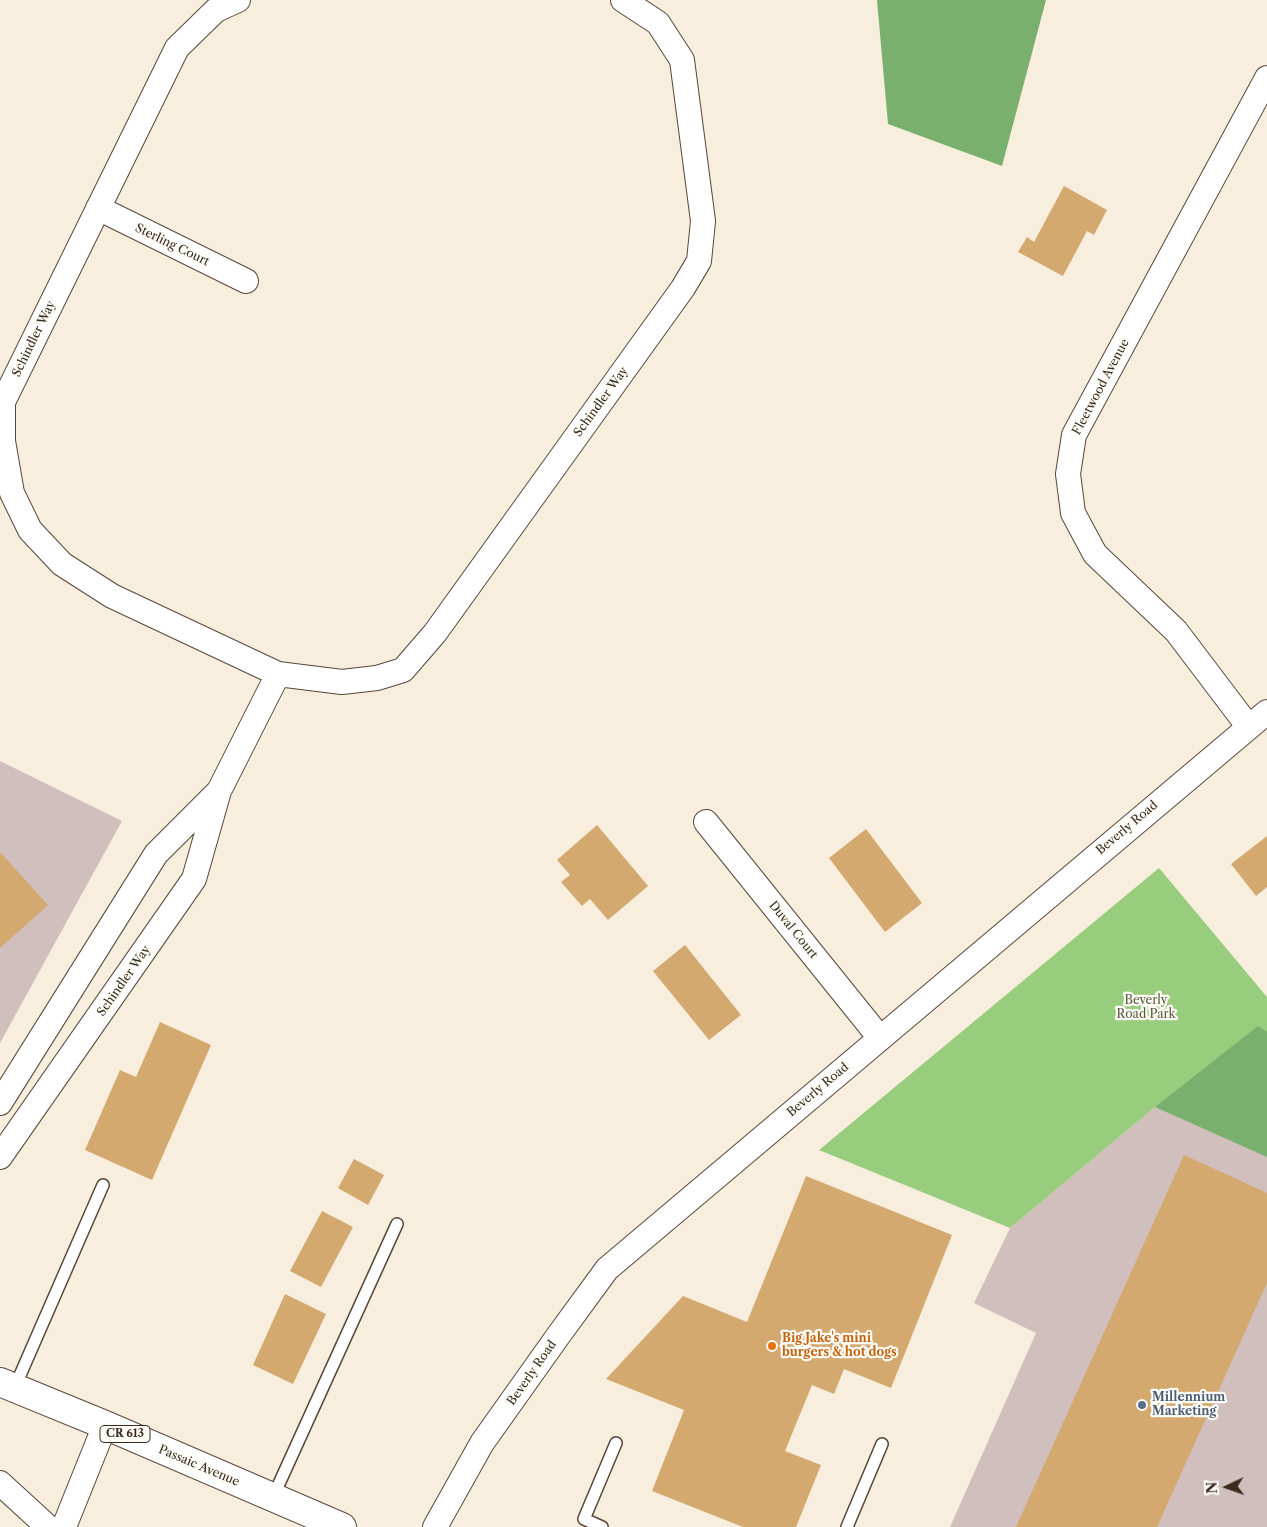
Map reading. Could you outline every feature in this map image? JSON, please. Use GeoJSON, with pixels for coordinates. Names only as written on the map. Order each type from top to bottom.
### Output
{"type":"FeatureCollection","features":[{"type":"Feature","properties":{"kind":"main road","name":"Passaic Avenue"},"geometry":{"type":"LineString","coordinates":[[7,1386],[105,1425],[342,1527]]}},
{"type":"Feature","properties":{"kind":"street","name":"Schindler Way"},"geometry":{"type":"LineString","coordinates":[[238,0],[216,10],[177,48],[3,402],[3,441],[12,493],[30,530],[62,564],[112,596],[278,674],[342,682],[377,678],[403,670],[435,633],[683,288],[699,261],[703,221],[682,60],[658,23],[624,0]]}},
{"type":"Feature","properties":{"kind":"street","name":"Fleetwood Avenue"},"geometry":{"type":"LineString","coordinates":[[1248,726],[1176,631],[1095,554],[1073,513],[1068,474],[1074,435],[1267,78]]}},
{"type":"Feature","properties":{"kind":"street","name":"Sterling Court"},"geometry":{"type":"LineString","coordinates":[[98,208],[246,281]]}},
{"type":"Feature","properties":{"kind":"street","name":"Schindler Way"},"geometry":{"type":"LineString","coordinates":[[0,1157],[194,879],[219,791],[278,674]]}},
{"type":"Feature","properties":{"kind":"street","name":"Beverly Road"},"geometry":{"type":"LineString","coordinates":[[435,1527],[482,1443],[607,1269],[1248,726],[1267,712]]}},
{"type":"Feature","properties":{"kind":"street","name":"Schindler Way"},"geometry":{"type":"LineString","coordinates":[[0,1104],[156,854],[219,791]]}},
{"type":"Feature","properties":{"kind":"street","name":"Duval Court"},"geometry":{"type":"LineString","coordinates":[[706,822],[880,1038]]}},
{"type":"Feature","properties":{"kind":"street"},"geometry":{"type":"LineString","coordinates":[[64,1527],[105,1425]]}},
{"type":"Feature","properties":{"kind":"street"},"geometry":{"type":"LineString","coordinates":[[0,1483],[48,1527]]}},
{"type":"Feature","properties":{"kind":"lane"},"geometry":{"type":"LineString","coordinates":[[7,1386],[103,1185]]}},
{"type":"Feature","properties":{"kind":"lane"},"geometry":{"type":"LineString","coordinates":[[273,1498],[396,1224]]}},
{"type":"Feature","properties":{"kind":"lane"},"geometry":{"type":"LineString","coordinates":[[602,1527],[584,1519],[616,1443]]}},
{"type":"Feature","properties":{"kind":"lane"},"geometry":{"type":"LineString","coordinates":[[847,1527],[882,1444]]}},
{"type":"Feature","properties":{"kind":"shaded area"},"geometry":{"type":"Polygon","coordinates":[[[0,761],[122,821],[0,1043],[0,761]]]}},
{"type":"Feature","properties":{"kind":"shaded area"},"geometry":{"type":"Polygon","coordinates":[[[1155,1107],[1267,1153],[1267,1527],[950,1527],[1036,1333],[974,1303],[1010,1228],[1155,1107]]]}},
{"type":"Feature","properties":{"kind":"green space"},"geometry":{"type":"Polygon","coordinates":[[[877,0],[1046,0],[1002,166],[888,124],[877,0]]]}},
{"type":"Feature","properties":{"kind":"green space","name":"Beverly Road Park"},"geometry":{"type":"Polygon","coordinates":[[[1159,868],[1267,997],[1267,1153],[1155,1107],[1010,1228],[819,1150],[1159,868]]]}},
{"type":"Feature","properties":{"kind":"green space"},"geometry":{"type":"Polygon","coordinates":[[[1258,1026],[1267,1032],[1267,1157],[1155,1107],[1258,1026]]]}},
{"type":"Feature","properties":{"kind":"building"},"geometry":{"type":"Polygon","coordinates":[[[1064,186],[1107,210],[1094,235],[1087,231],[1063,276],[1018,252],[1027,237],[1034,242],[1064,186]]]}},
{"type":"Feature","properties":{"kind":"building"},"geometry":{"type":"Polygon","coordinates":[[[597,825],[648,886],[608,920],[590,899],[582,906],[561,882],[570,875],[557,860],[597,825]]]}},
{"type":"Feature","properties":{"kind":"building"},"geometry":{"type":"Polygon","coordinates":[[[866,829],[922,903],[885,932],[829,858],[866,829]]]}},
{"type":"Feature","properties":{"kind":"building"},"geometry":{"type":"Polygon","coordinates":[[[1267,836],[1267,887],[1256,896],[1231,864],[1267,836]]]}},
{"type":"Feature","properties":{"kind":"building"},"geometry":{"type":"Polygon","coordinates":[[[0,852],[48,905],[0,948],[0,852]]]}},
{"type":"Feature","properties":{"kind":"building"},"geometry":{"type":"Polygon","coordinates":[[[685,945],[741,1015],[709,1040],[653,971],[685,945]]]}},
{"type":"Feature","properties":{"kind":"building"},"geometry":{"type":"Polygon","coordinates":[[[160,1022],[211,1045],[152,1180],[85,1150],[120,1070],[136,1077],[160,1022]]]}},
{"type":"Feature","properties":{"kind":"building","name":"Millennium Marketing"},"geometry":{"type":"Polygon","coordinates":[[[1184,1155],[1267,1193],[1267,1283],[1157,1527],[1016,1527],[1184,1155]]]}},
{"type":"Feature","properties":{"kind":"building"},"geometry":{"type":"Polygon","coordinates":[[[354,1159],[384,1175],[368,1205],[338,1188],[354,1159]]]}},
{"type":"Feature","properties":{"kind":"building","name":"Big Jake's mini burgers & hot dogs"},"geometry":{"type":"Polygon","coordinates":[[[806,1176],[952,1235],[891,1388],[844,1369],[834,1394],[812,1385],[785,1451],[821,1465],[796,1527],[743,1527],[652,1491],[684,1410],[606,1379],[683,1296],[747,1322],[806,1176]]]}},
{"type":"Feature","properties":{"kind":"building"},"geometry":{"type":"Polygon","coordinates":[[[322,1211],[353,1227],[321,1287],[290,1271],[322,1211]]]}},
{"type":"Feature","properties":{"kind":"building"},"geometry":{"type":"Polygon","coordinates":[[[285,1294],[326,1314],[293,1384],[253,1365],[285,1294]]]}},
{"type":"Feature","properties":{"kind":"place","name":"Big Jake's mini burgers & hot dogs"},"geometry":{"type":"Point","coordinates":[772,1346]}},
{"type":"Feature","properties":{"kind":"place","name":"Millennium Marketing"},"geometry":{"type":"Point","coordinates":[1142,1405]}}]}
